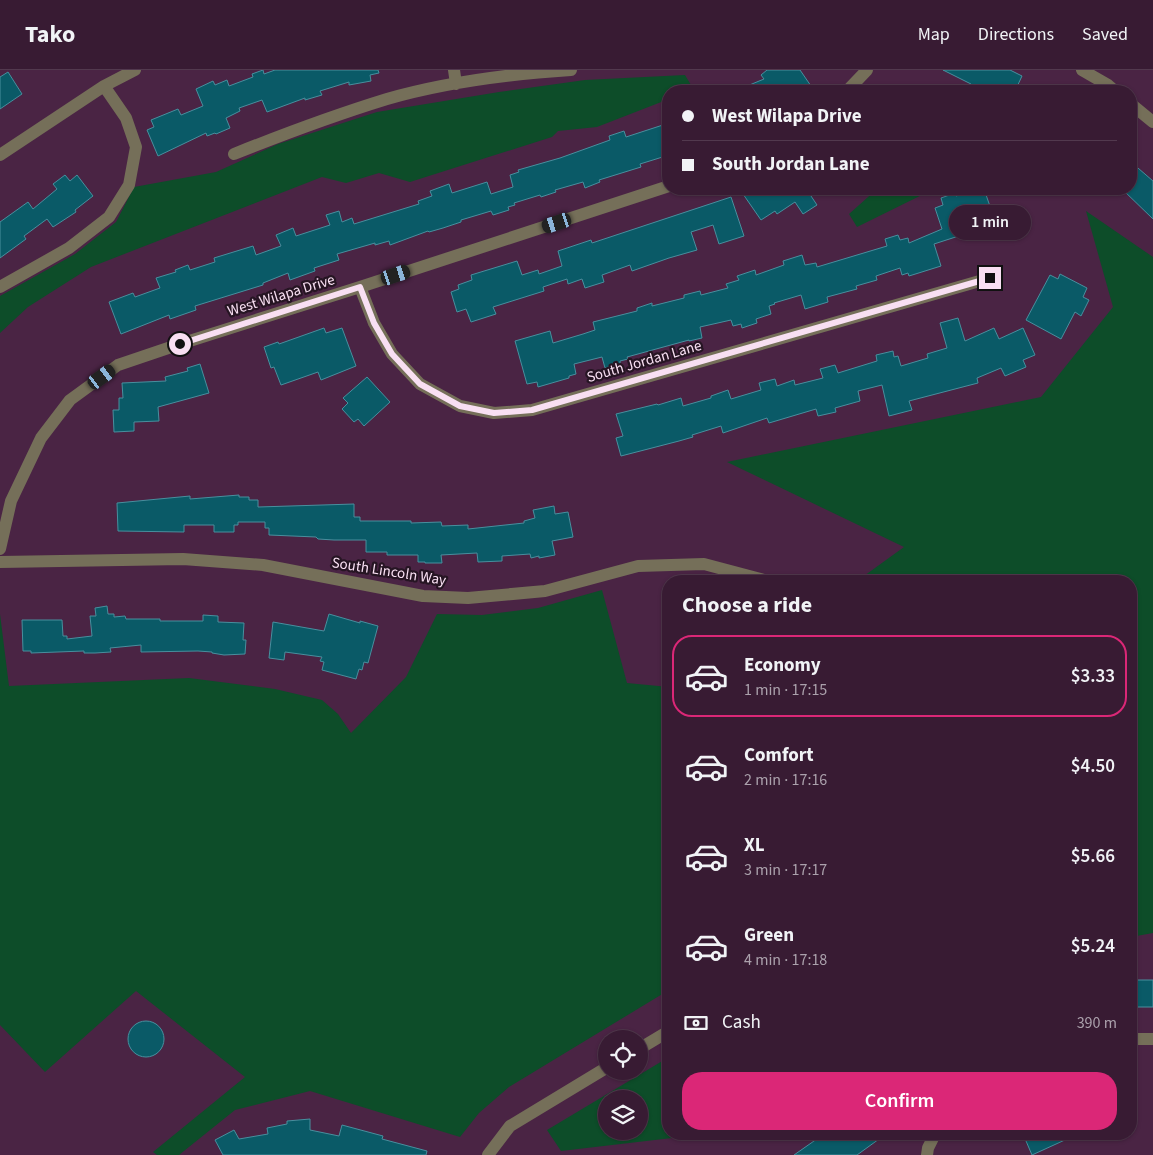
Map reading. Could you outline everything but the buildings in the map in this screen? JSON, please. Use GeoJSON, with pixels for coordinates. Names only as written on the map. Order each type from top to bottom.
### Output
{"type":"FeatureCollection","features":[{"type":"Feature","properties":{"kind":"street"},"geometry":{"type":"LineString","coordinates":[[454,70],[456,84]]}},
{"type":"Feature","properties":{"kind":"street"},"geometry":{"type":"LineString","coordinates":[[234,154],[303,127],[389,99],[456,84],[571,70]]}},
{"type":"Feature","properties":{"kind":"street"},"geometry":{"type":"LineString","coordinates":[[853,85],[868,70]]}},
{"type":"Feature","properties":{"kind":"street"},"geometry":{"type":"LineString","coordinates":[[1082,70],[1108,85]]}},
{"type":"Feature","properties":{"kind":"street"},"geometry":{"type":"LineString","coordinates":[[0,155],[129,71]]}},
{"type":"Feature","properties":{"kind":"street"},"geometry":{"type":"LineString","coordinates":[[0,287],[69,248],[108,217],[129,185],[136,147],[126,118],[104,86]]}},
{"type":"Feature","properties":{"kind":"street"},"geometry":{"type":"LineString","coordinates":[[1137,109],[1153,122]]}},
{"type":"Feature","properties":{"kind":"street","name":"West Wilapa Drive"},"geometry":{"type":"LineString","coordinates":[[0,549],[11,501],[41,438],[70,400],[118,366],[180,344],[662,188]]}},
{"type":"Feature","properties":{"kind":"street","name":"South Jordan Lane"},"geometry":{"type":"LineString","coordinates":[[360,287],[374,323],[392,354],[420,384],[460,406],[494,413],[532,410],[990,278]]}},
{"type":"Feature","properties":{"kind":"street","name":"South Lincoln Way"},"geometry":{"type":"LineString","coordinates":[[0,562],[183,559],[254,564],[423,596],[468,598],[545,591],[638,566],[704,564],[745,575]]}},
{"type":"Feature","properties":{"kind":"street"},"geometry":{"type":"LineString","coordinates":[[648,1044],[662,1035]]}},
{"type":"Feature","properties":{"kind":"street"},"geometry":{"type":"LineString","coordinates":[[1137,1040],[1153,1039]]}},
{"type":"Feature","properties":{"kind":"street"},"geometry":{"type":"LineString","coordinates":[[488,1155],[510,1126],[598,1073]]}},
{"type":"Feature","properties":{"kind":"street"},"geometry":{"type":"LineString","coordinates":[[927,1155],[932,1140]]}},
{"type":"Feature","properties":{"kind":"green space"},"geometry":{"type":"Polygon","coordinates":[[[685,75],[691,85],[662,85],[662,102],[597,127],[558,131],[552,137],[410,182],[379,173],[346,183],[322,177],[91,267],[28,307],[0,333],[0,296],[75,254],[116,222],[134,187],[216,172],[278,144],[377,112],[585,80],[685,75]]]}},
{"type":"Feature","properties":{"kind":"green space"},"geometry":{"type":"Polygon","coordinates":[[[870,195],[922,195],[857,227],[849,214],[870,195]]]}},
{"type":"Feature","properties":{"kind":"green space"},"geometry":{"type":"Polygon","coordinates":[[[1086,211],[1153,257],[1153,933],[1137,936],[1137,575],[865,575],[904,547],[727,462],[1041,397],[1113,307],[1086,211]]]}},
{"type":"Feature","properties":{"kind":"green space"},"geometry":{"type":"Polygon","coordinates":[[[602,590],[627,683],[662,686],[662,994],[603,1030],[598,1030],[598,1033],[509,1087],[479,1113],[460,1137],[310,1091],[235,1110],[179,1155],[157,1155],[153,1152],[245,1077],[136,991],[45,1072],[0,1025],[0,614],[9,686],[189,678],[275,689],[322,700],[338,714],[351,733],[406,677],[437,614],[482,615],[538,608],[602,590]]]}},
{"type":"Feature","properties":{"kind":"green space"},"geometry":{"type":"Polygon","coordinates":[[[662,1061],[662,1139],[561,1151],[547,1130],[598,1099],[598,1140],[648,1140],[648,1090],[614,1090],[631,1080],[648,1080],[648,1070],[662,1061]]]}},
{"type":"Feature","properties":{"kind":"route"},"geometry":{"type":"LineString","coordinates":[[180,344],[360,287],[374,323],[392,354],[420,384],[460,406],[494,413],[532,410],[990,278]]}}]}
